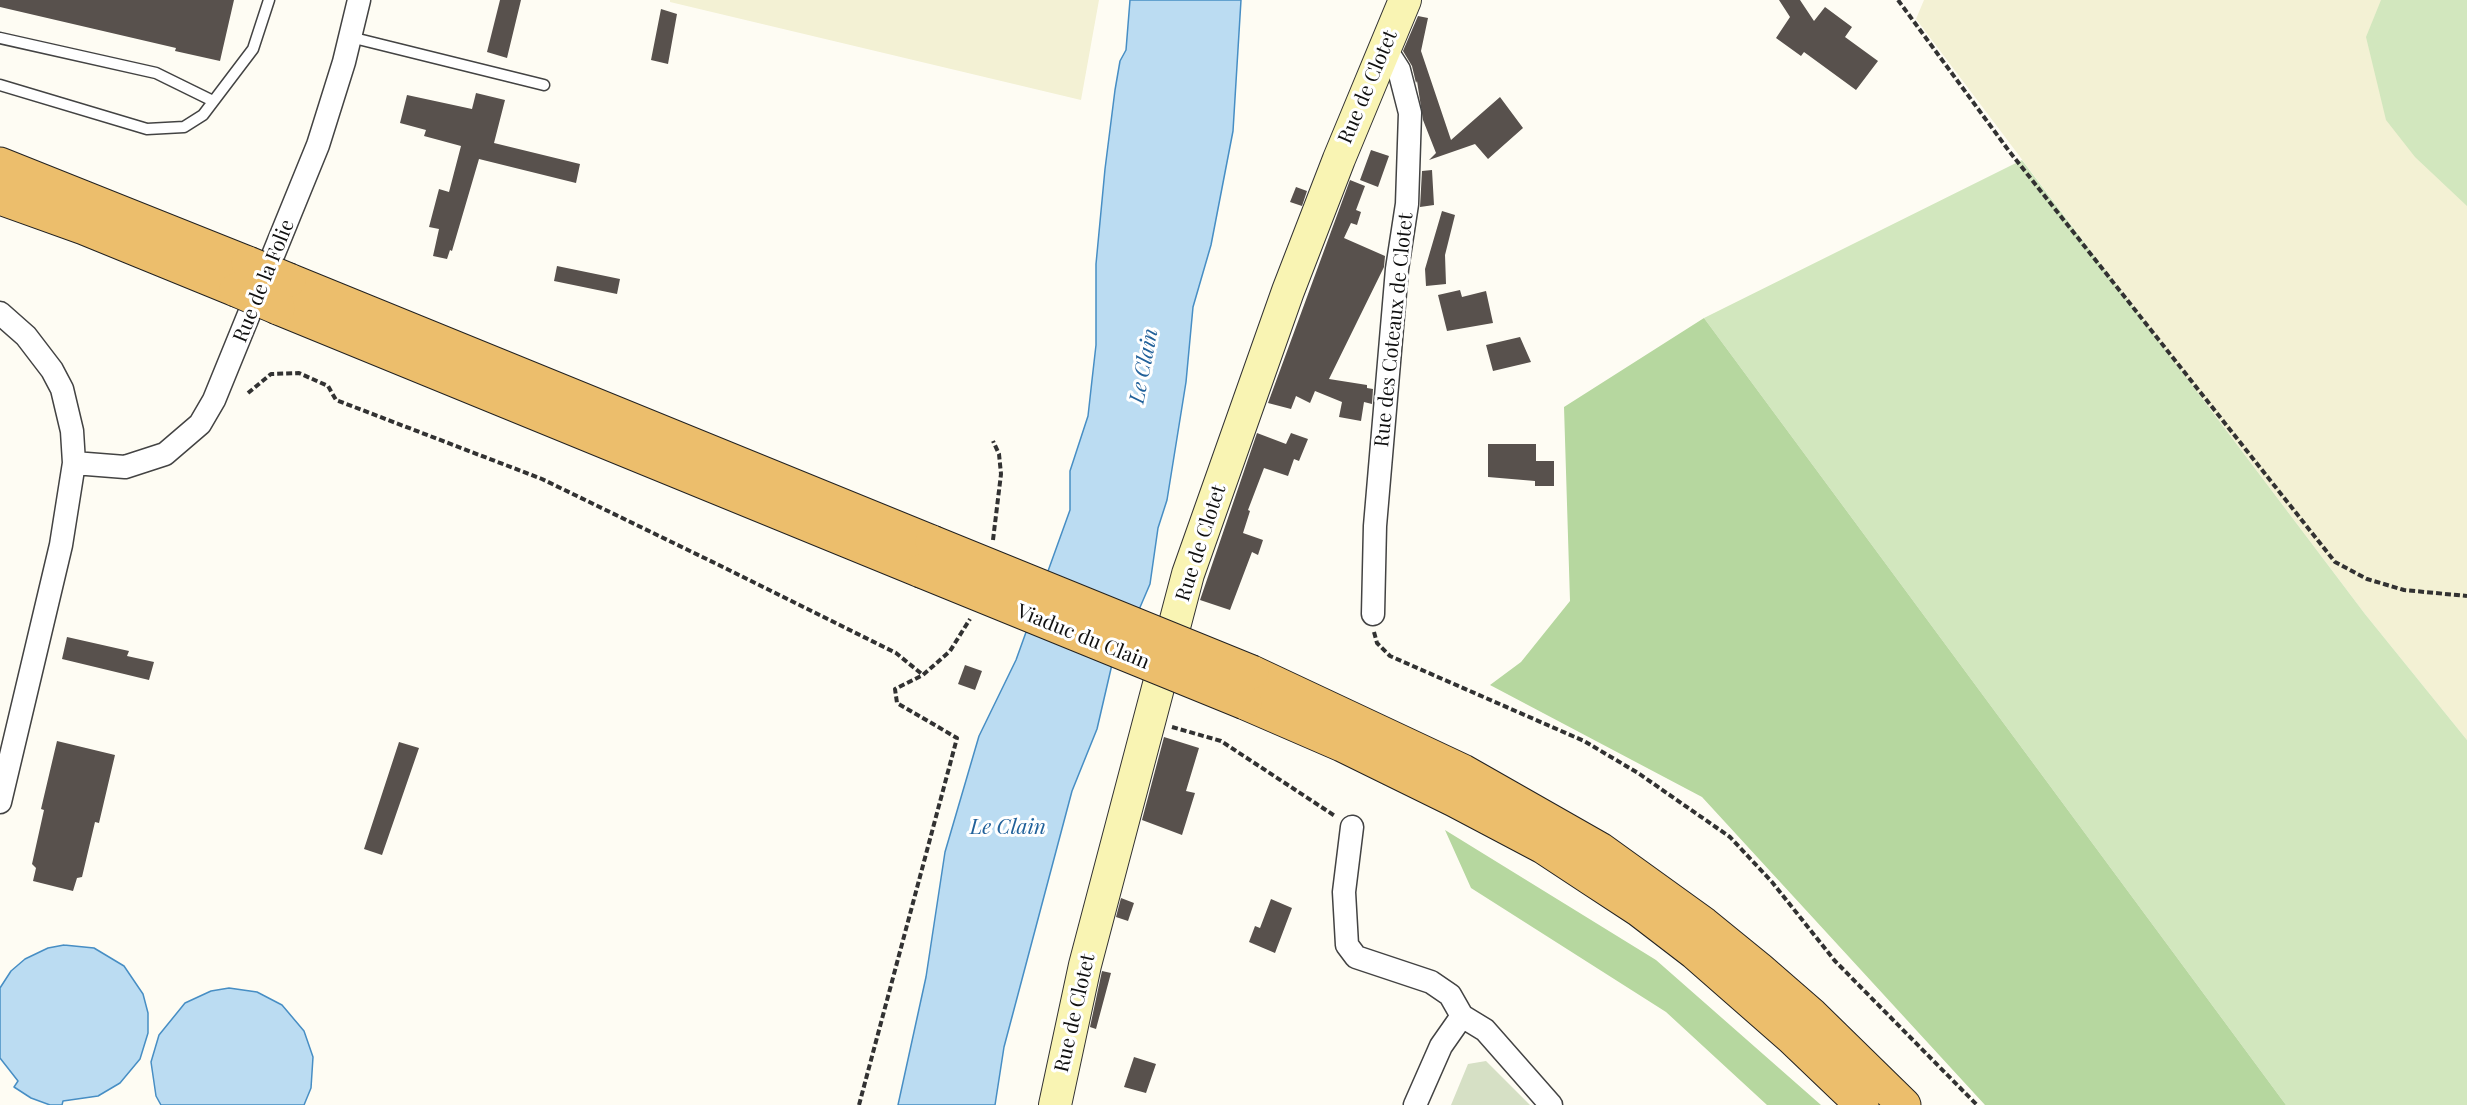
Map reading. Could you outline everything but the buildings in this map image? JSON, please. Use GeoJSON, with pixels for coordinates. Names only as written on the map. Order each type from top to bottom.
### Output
{"type":"FeatureCollection","features":[{"type":"Feature","properties":{"kind":"highway"},"geometry":{"type":"LineString","coordinates":[[0,164],[242,277]]}},
{"type":"Feature","properties":{"kind":"highway"},"geometry":{"type":"LineString","coordinates":[[0,198],[84,228],[242,277]]}},
{"type":"Feature","properties":{"kind":"highway","name":"Viaduc du Clain"},"geometry":{"type":"LineString","coordinates":[[242,277],[1248,688]]}},
{"type":"Feature","properties":{"kind":"highway"},"geometry":{"type":"LineString","coordinates":[[1248,688],[1342,745],[1454,800],[1543,848],[1639,910],[1695,953],[1792,1038],[1862,1105]]}},
{"type":"Feature","properties":{"kind":"highway"},"geometry":{"type":"LineString","coordinates":[[1248,688],[1463,771],[1600,849],[1704,924],[1758,968],[1812,1015],[1904,1105]]}},
{"type":"Feature","properties":{"kind":"main road","name":"Rue de Clotet"},"geometry":{"type":"LineString","coordinates":[[1055,1105],[1085,964],[1188,574],[1288,291],[1339,159],[1405,0]]}},
{"type":"Feature","properties":{"kind":"street","name":"Rue de la Folie"},"geometry":{"type":"LineString","coordinates":[[74,463],[125,467],[146,462],[165,454],[200,424],[224,381],[318,145],[359,0]]}},
{"type":"Feature","properties":{"kind":"street","name":"Rue des Coteaux de Clotet"},"geometry":{"type":"LineString","coordinates":[[1373,614],[1375,526],[1397,269],[1407,204],[1410,113],[1399,70],[1392,59],[1383,54]]}},
{"type":"Feature","properties":{"kind":"street"},"geometry":{"type":"LineString","coordinates":[[0,313],[33,344],[52,370],[62,389],[72,431],[74,463],[61,545],[0,801]]}},
{"type":"Feature","properties":{"kind":"street"},"geometry":{"type":"LineString","coordinates":[[1352,827],[1344,892],[1347,945],[1356,957],[1431,982],[1450,995],[1462,1016],[1485,1030],[1551,1105]]}},
{"type":"Feature","properties":{"kind":"street"},"geometry":{"type":"LineString","coordinates":[[1415,1105],[1441,1046],[1462,1016]]}},
{"type":"Feature","properties":{"kind":"lane"},"geometry":{"type":"LineString","coordinates":[[0,85],[147,129],[184,127],[203,115],[253,49],[269,0]]}},
{"type":"Feature","properties":{"kind":"lane"},"geometry":{"type":"LineString","coordinates":[[350,37],[544,86]]}},
{"type":"Feature","properties":{"kind":"lane"},"geometry":{"type":"LineString","coordinates":[[0,38],[156,73],[213,101]]}},
{"type":"Feature","properties":{"kind":"path"},"geometry":{"type":"LineString","coordinates":[[1898,0],[2009,151],[2335,562],[2367,579],[2404,590],[2467,596]]}},
{"type":"Feature","properties":{"kind":"path"},"geometry":{"type":"LineString","coordinates":[[248,393],[271,374],[299,373],[328,386],[336,400],[542,479],[896,653],[923,675]]}},
{"type":"Feature","properties":{"kind":"path"},"geometry":{"type":"LineString","coordinates":[[991,549],[1001,474],[999,454],[993,441]]}},
{"type":"Feature","properties":{"kind":"path"},"geometry":{"type":"LineString","coordinates":[[860,1105],[957,738],[897,703],[895,689],[923,675],[950,651],[972,613]]}},
{"type":"Feature","properties":{"kind":"path"},"geometry":{"type":"LineString","coordinates":[[1373,614],[1377,643],[1390,656],[1584,741],[1638,773],[1730,837],[1772,882],[1835,961],[1977,1105]]}},
{"type":"Feature","properties":{"kind":"path"},"geometry":{"type":"LineString","coordinates":[[1148,721],[1221,741],[1352,827]]}},
{"type":"Feature","properties":{"kind":"shaded area"},"geometry":{"type":"Polygon","coordinates":[[[670,0],[1099,0],[1081,100],[670,2],[670,0]]]}},
{"type":"Feature","properties":{"kind":"shaded area"},"geometry":{"type":"Polygon","coordinates":[[[1924,0],[2467,0],[2467,740],[2365,614],[1916,19],[1924,0]]]}},
{"type":"Feature","properties":{"kind":"green space"},"geometry":{"type":"Polygon","coordinates":[[[2381,0],[2467,0],[2467,206],[2415,157],[2386,120],[2366,37],[2381,0]]]}},
{"type":"Feature","properties":{"kind":"green space"},"geometry":{"type":"Polygon","coordinates":[[[2022,160],[2365,614],[2467,740],[2467,1105],[2286,1105],[1704,318],[2022,160]]]}},
{"type":"Feature","properties":{"kind":"green space"},"geometry":{"type":"Polygon","coordinates":[[[1704,318],[2286,1105],[1985,1105],[1702,797],[1490,685],[1521,662],[1570,601],[1564,407],[1704,318]]]}},
{"type":"Feature","properties":{"kind":"green space"},"geometry":{"type":"Polygon","coordinates":[[[1445,830],[1656,960],[1821,1105],[1767,1105],[1666,1012],[1471,888],[1445,830]]]}},
{"type":"Feature","properties":{"kind":"green space"},"geometry":{"type":"Polygon","coordinates":[[[1486,1061],[1530,1105],[1451,1105],[1468,1064],[1486,1061]]]}},
{"type":"Feature","properties":{"kind":"water","name":"Le Clain"},"geometry":{"type":"Polygon","coordinates":[[[1130,0],[1241,0],[1233,131],[1211,245],[1193,307],[1186,382],[1167,500],[1158,528],[1150,584],[1126,640],[1113,660],[1097,729],[1072,791],[1004,1047],[995,1105],[898,1105],[926,977],[945,852],[979,736],[1016,660],[1070,510],[1070,471],[1088,416],[1096,345],[1096,264],[1105,169],[1120,61],[1126,50],[1130,0]]]}},
{"type":"Feature","properties":{"kind":"water"},"geometry":{"type":"Polygon","coordinates":[[[64,945],[94,948],[124,966],[143,994],[148,1013],[148,1033],[140,1059],[120,1083],[98,1096],[63,1101],[62,1105],[50,1105],[31,1098],[14,1087],[18,1081],[0,1058],[0,988],[11,971],[25,959],[48,948],[64,945]]]}},
{"type":"Feature","properties":{"kind":"water"},"geometry":{"type":"Polygon","coordinates":[[[229,988],[257,992],[282,1005],[304,1031],[313,1057],[311,1088],[304,1105],[161,1105],[156,1096],[151,1062],[159,1035],[185,1003],[211,991],[229,988]]]}}]}
